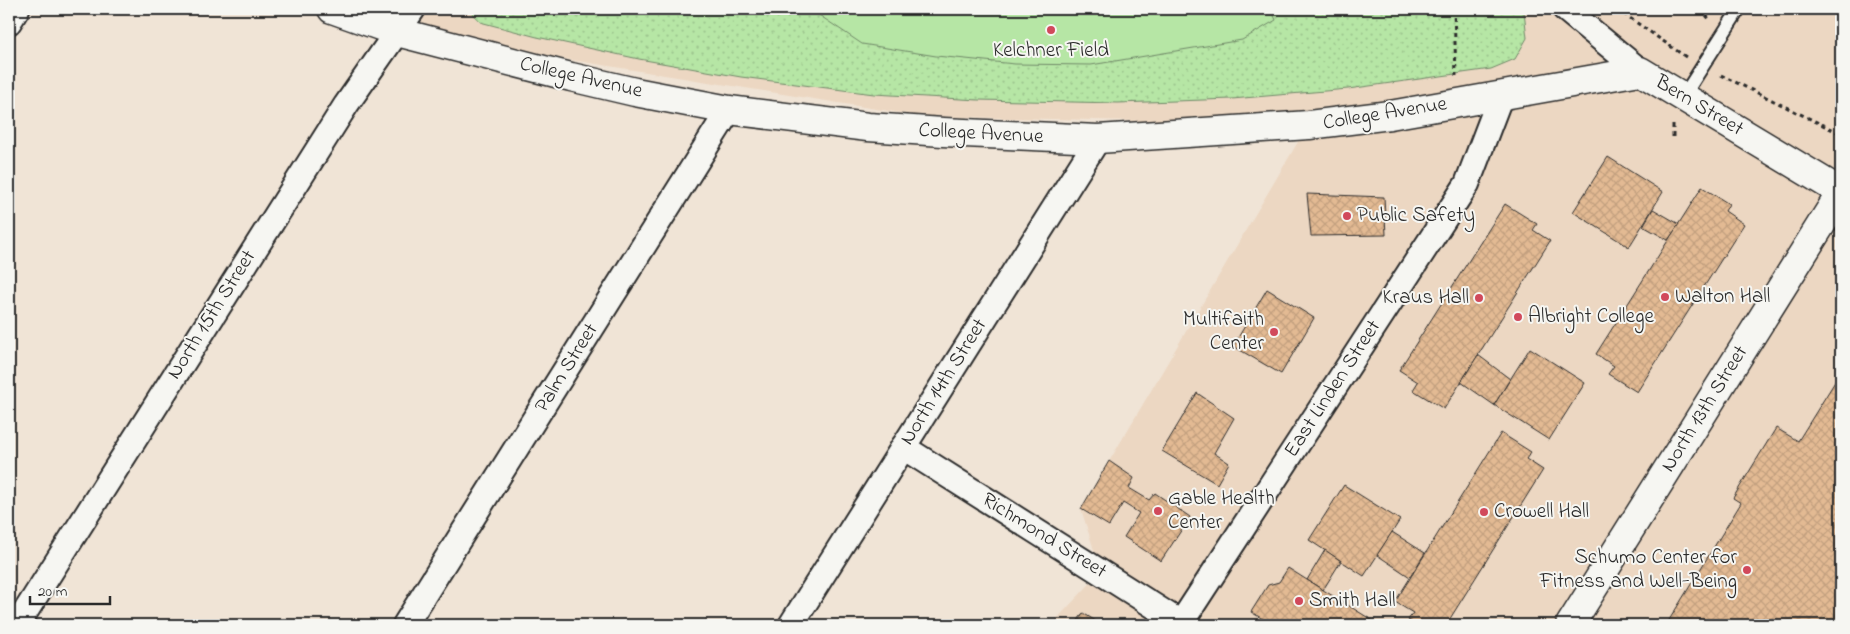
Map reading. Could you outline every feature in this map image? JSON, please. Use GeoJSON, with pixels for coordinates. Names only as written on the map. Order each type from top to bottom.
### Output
{"type":"FeatureCollection","features":[{"type":"Feature","properties":{"kind":"street"},"geometry":{"type":"LineString","coordinates":[[9,22],[17,9]]}},
{"type":"Feature","properties":{"kind":"street","name":"College Avenue"},"geometry":{"type":"LineString","coordinates":[[332,9],[397,32],[572,77],[729,110],[896,129],[1098,140],[1309,125],[1390,114],[1640,71]]}},
{"type":"Feature","properties":{"kind":"street","name":"North 15th Street"},"geometry":{"type":"LineString","coordinates":[[17,625],[340,113],[413,9]]}},
{"type":"Feature","properties":{"kind":"street","name":"Bern Street"},"geometry":{"type":"LineString","coordinates":[[1565,9],[1640,71],[1841,193]]}},
{"type":"Feature","properties":{"kind":"street","name":"East Linden Street"},"geometry":{"type":"LineString","coordinates":[[1182,624],[1467,184],[1501,95]]}},
{"type":"Feature","properties":{"kind":"street","name":"Palm Street"},"geometry":{"type":"LineString","coordinates":[[405,625],[729,110]]}},
{"type":"Feature","properties":{"kind":"street","name":"North 14th Street"},"geometry":{"type":"LineString","coordinates":[[791,625],[1098,140]]}},
{"type":"Feature","properties":{"kind":"street","name":"North 13th Street"},"geometry":{"type":"LineString","coordinates":[[1570,625],[1841,193]]}},
{"type":"Feature","properties":{"kind":"street","name":"Richmond Street"},"geometry":{"type":"LineString","coordinates":[[903,447],[1182,624]]}},
{"type":"Feature","properties":{"kind":"lane"},"geometry":{"type":"LineString","coordinates":[[1683,97],[1739,9]]}},
{"type":"Feature","properties":{"kind":"path"},"geometry":{"type":"LineString","coordinates":[[1454,9],[1457,103]]}},
{"type":"Feature","properties":{"kind":"path"},"geometry":{"type":"LineString","coordinates":[[1617,9],[1702,66],[1841,134]]}},
{"type":"Feature","properties":{"kind":"shaded area","name":"Albright College"},"geometry":{"type":"Polygon","coordinates":[[[417,9],[1841,9],[1841,625],[1051,625],[1101,572],[1081,509],[1308,125],[920,116],[397,32],[417,9]]]}},
{"type":"Feature","properties":{"kind":"green space"},"geometry":{"type":"Polygon","coordinates":[[[471,9],[1521,9],[1524,12],[1527,38],[1515,59],[1491,69],[1348,89],[1232,99],[1118,103],[978,100],[874,94],[741,77],[639,59],[537,37],[480,22],[471,9]]]}},
{"type":"Feature","properties":{"kind":"green space","name":"Kelchner Field"},"geometry":{"type":"Polygon","coordinates":[[[810,9],[1271,9],[1276,20],[1242,40],[1091,65],[1015,64],[936,56],[862,44],[810,9]]]}},
{"type":"Feature","properties":{"kind":"building"},"geometry":{"type":"Polygon","coordinates":[[[1608,157],[1663,192],[1629,247],[1573,212],[1608,157]]]}},
{"type":"Feature","properties":{"kind":"building","name":"Walton Hall"},"geometry":{"type":"Polygon","coordinates":[[[1702,187],[1729,204],[1725,211],[1744,224],[1637,392],[1608,374],[1614,366],[1596,354],[1702,187]]]}},
{"type":"Feature","properties":{"kind":"building","name":"Public Safety"},"geometry":{"type":"Polygon","coordinates":[[[1307,194],[1384,197],[1386,235],[1311,236],[1307,194]]]}},
{"type":"Feature","properties":{"kind":"building","name":"Kraus Hall"},"geometry":{"type":"Polygon","coordinates":[[[1505,204],[1537,224],[1533,230],[1550,241],[1444,409],[1413,390],[1418,382],[1399,370],[1505,204]]]}},
{"type":"Feature","properties":{"kind":"building"},"geometry":{"type":"Polygon","coordinates":[[[1653,209],[1679,224],[1668,240],[1643,226],[1653,209]]]}},
{"type":"Feature","properties":{"kind":"building","name":"Multifaith Center"},"geometry":{"type":"Polygon","coordinates":[[[1267,289],[1314,318],[1281,374],[1233,346],[1267,289]]]}},
{"type":"Feature","properties":{"kind":"building"},"geometry":{"type":"Polygon","coordinates":[[[1530,348],[1585,383],[1549,440],[1494,405],[1530,348]]]}},
{"type":"Feature","properties":{"kind":"building"},"geometry":{"type":"Polygon","coordinates":[[[1478,355],[1510,379],[1494,405],[1461,382],[1478,355]]]}},
{"type":"Feature","properties":{"kind":"building"},"geometry":{"type":"Polygon","coordinates":[[[1841,372],[1841,625],[1666,625],[1741,503],[1733,498],[1776,428],[1798,441],[1841,372]]]}},
{"type":"Feature","properties":{"kind":"building"},"geometry":{"type":"Polygon","coordinates":[[[1197,393],[1234,418],[1214,453],[1229,463],[1217,484],[1162,451],[1197,393]]]}},
{"type":"Feature","properties":{"kind":"building","name":"Crowell Hall"},"geometry":{"type":"Polygon","coordinates":[[[1501,433],[1531,452],[1526,459],[1543,470],[1446,625],[1417,625],[1408,620],[1413,613],[1395,602],[1501,433]]]}},
{"type":"Feature","properties":{"kind":"building","name":"Gable Health Center"},"geometry":{"type":"Polygon","coordinates":[[[1109,461],[1134,478],[1129,488],[1149,500],[1155,493],[1190,517],[1161,561],[1124,537],[1139,513],[1123,503],[1109,526],[1081,509],[1109,461]]]}},
{"type":"Feature","properties":{"kind":"building"},"geometry":{"type":"Polygon","coordinates":[[[1344,485],[1400,520],[1364,576],[1309,540],[1344,485]]]}},
{"type":"Feature","properties":{"kind":"building"},"geometry":{"type":"Polygon","coordinates":[[[1392,532],[1425,553],[1410,577],[1377,555],[1392,532]]]}},
{"type":"Feature","properties":{"kind":"building"},"geometry":{"type":"Polygon","coordinates":[[[1325,550],[1341,561],[1323,590],[1307,580],[1325,550]]]}},
{"type":"Feature","properties":{"kind":"building","name":"Smith Hall"},"geometry":{"type":"Polygon","coordinates":[[[1288,568],[1380,625],[1273,625],[1251,612],[1268,585],[1279,582],[1288,568]]]}},
{"type":"Feature","properties":{"kind":"building"},"geometry":{"type":"Polygon","coordinates":[[[1083,613],[1102,625],[1075,625],[1083,613]]]}},
{"type":"Feature","properties":{"kind":"place","name":"Kelchner Field"},"geometry":{"type":"Point","coordinates":[1051,30]}},
{"type":"Feature","properties":{"kind":"place","name":"Public Safety"},"geometry":{"type":"Point","coordinates":[1347,216]}},
{"type":"Feature","properties":{"kind":"place","name":"Walton Hall"},"geometry":{"type":"Point","coordinates":[1665,297]}},
{"type":"Feature","properties":{"kind":"place","name":"Kraus Hall"},"geometry":{"type":"Point","coordinates":[1479,298]}},
{"type":"Feature","properties":{"kind":"place","name":"Albright College"},"geometry":{"type":"Point","coordinates":[1518,317]}},
{"type":"Feature","properties":{"kind":"place","name":"Multifaith Center"},"geometry":{"type":"Point","coordinates":[1274,332]}},
{"type":"Feature","properties":{"kind":"place","name":"Gable Health Center"},"geometry":{"type":"Point","coordinates":[1158,511]}},
{"type":"Feature","properties":{"kind":"place","name":"Crowell Hall"},"geometry":{"type":"Point","coordinates":[1484,512]}},
{"type":"Feature","properties":{"kind":"place","name":"Schumo Center for Fitness and Well-Being"},"geometry":{"type":"Point","coordinates":[1747,570]}},
{"type":"Feature","properties":{"kind":"place","name":"Smith Hall"},"geometry":{"type":"Point","coordinates":[1299,601]}}]}
